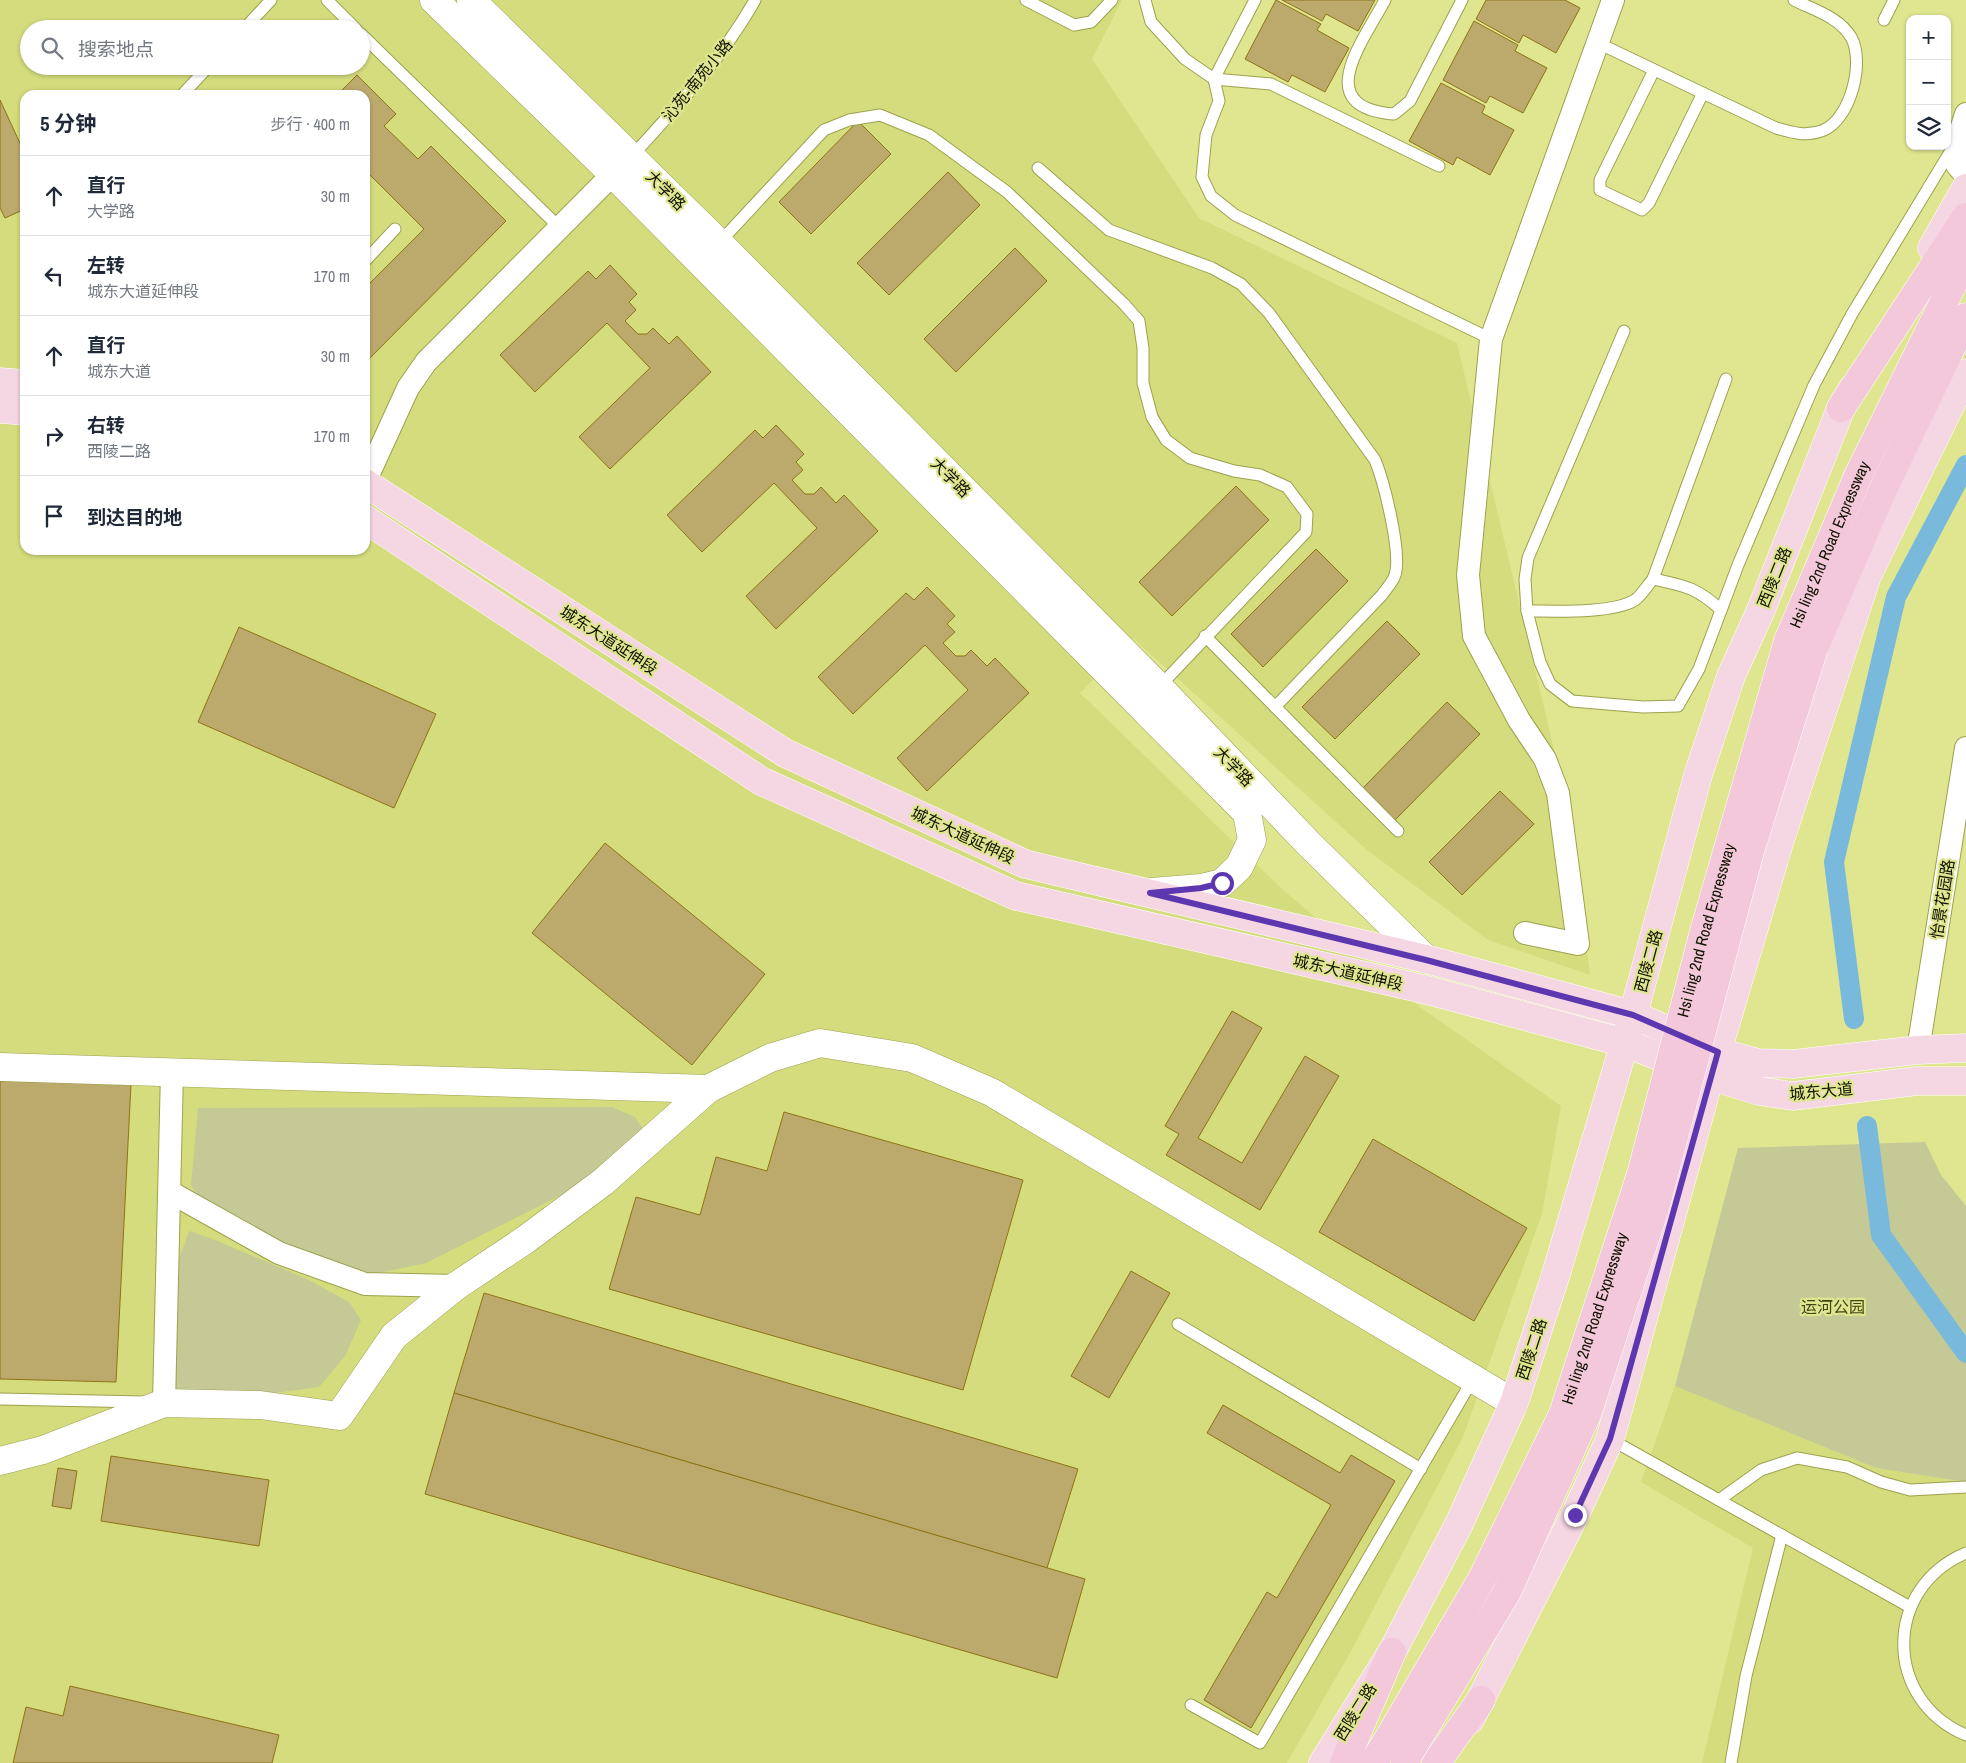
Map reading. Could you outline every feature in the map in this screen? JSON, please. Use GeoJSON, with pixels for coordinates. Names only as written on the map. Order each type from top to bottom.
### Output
{"type":"FeatureCollection","features":[{"type":"Feature","properties":{"kind":"highway"},"geometry":{"type":"LineString","coordinates":[[1841,408],[1966,217]]}},
{"type":"Feature","properties":{"kind":"highway","name":"Hsi ling 2nd Road Expressway"},"geometry":{"type":"LineString","coordinates":[[1391,1758],[1506,1592],[1587,1414],[1655,1208],[1750,852],[1801,644],[1858,476],[1966,257]]}},
{"type":"Feature","properties":{"kind":"highway","name":"Hsi ling 2nd Road Expressway"},"geometry":{"type":"LineString","coordinates":[[1801,644],[1884,487],[1966,317]]}},
{"type":"Feature","properties":{"kind":"highway"},"geometry":{"type":"LineString","coordinates":[[1344,1763],[1392,1652]]}},
{"type":"Feature","properties":{"kind":"highway"},"geometry":{"type":"LineString","coordinates":[[1436,1763],[1481,1700]]}},
{"type":"Feature","properties":{"kind":"main road","name":"大学路"},"geometry":{"type":"LineString","coordinates":[[434,0],[623,165],[719,243],[1158,687],[1308,844],[1426,960]]}},
{"type":"Feature","properties":{"kind":"main road","name":"大学路"},"geometry":{"type":"LineString","coordinates":[[470,0],[623,165],[1247,813],[1252,840],[1238,867],[1222,883],[1201,888],[1150,893]]}},
{"type":"Feature","properties":{"kind":"main road","name":"西陵二路"},"geometry":{"type":"LineString","coordinates":[[1323,1763],[1392,1652],[1459,1524],[1514,1403],[1556,1274],[1625,1043],[1698,775],[1731,676],[1761,610],[1841,408],[1966,188]]}},
{"type":"Feature","properties":{"kind":"main road"},"geometry":{"type":"LineString","coordinates":[[1446,1763],[1481,1700],[1575,1515],[1610,1439],[1714,1064],[1780,840],[1867,576],[1966,373]]}},
{"type":"Feature","properties":{"kind":"main road"},"geometry":{"type":"LineString","coordinates":[[0,382],[20,384]]}},
{"type":"Feature","properties":{"kind":"main road"},"geometry":{"type":"LineString","coordinates":[[0,409],[20,411]]}},
{"type":"Feature","properties":{"kind":"main road","name":"城东大道延伸段"},"geometry":{"type":"LineString","coordinates":[[370,485],[785,754],[1025,864],[1426,960],[1633,1015]]}},
{"type":"Feature","properties":{"kind":"main road","name":"城东大道延伸段"},"geometry":{"type":"LineString","coordinates":[[370,521],[761,781],[1016,896],[1423,989],[1625,1043]]}},
{"type":"Feature","properties":{"kind":"main road","name":"城东大道"},"geometry":{"type":"LineString","coordinates":[[1633,1015],[1759,1091],[1793,1096],[1917,1081],[1966,1081]]}},
{"type":"Feature","properties":{"kind":"main road"},"geometry":{"type":"LineString","coordinates":[[0,1461],[43,1450],[164,1403],[260,1405],[339,1416],[394,1336],[456,1286],[525,1240],[603,1182],[708,1089],[770,1058],[820,1043],[912,1058],[991,1092],[1514,1403]]}},
{"type":"Feature","properties":{"kind":"main road","name":"城东大道"},"geometry":{"type":"LineString","coordinates":[[1625,1043],[1714,1064],[1793,1064],[1918,1050],[1966,1048]]}},
{"type":"Feature","properties":{"kind":"main road"},"geometry":{"type":"LineString","coordinates":[[0,1067],[708,1089]]}},
{"type":"Feature","properties":{"kind":"street"},"geometry":{"type":"LineString","coordinates":[[1525,933],[1578,944],[1558,794],[1545,759],[1519,720],[1474,636],[1468,575],[1492,339],[1613,0]]}},
{"type":"Feature","properties":{"kind":"street"},"geometry":{"type":"LineString","coordinates":[[1966,114],[1958,139],[1957,165],[1966,176]]}},
{"type":"Feature","properties":{"kind":"street"},"geometry":{"type":"LineString","coordinates":[[370,471],[416,374],[559,227],[623,165]]}},
{"type":"Feature","properties":{"kind":"street","name":"怡景花园路"},"geometry":{"type":"LineString","coordinates":[[1918,1050],[1966,748]]}},
{"type":"Feature","properties":{"kind":"street"},"geometry":{"type":"LineString","coordinates":[[164,1403],[172,1072]]}},
{"type":"Feature","properties":{"kind":"street"},"geometry":{"type":"LineString","coordinates":[[170,1192],[279,1252],[365,1284],[456,1286]]}},
{"type":"Feature","properties":{"kind":"lane"},"geometry":{"type":"LineString","coordinates":[[252,20],[271,0]]}},
{"type":"Feature","properties":{"kind":"lane"},"geometry":{"type":"LineString","coordinates":[[327,0],[347,20]]}},
{"type":"Feature","properties":{"kind":"lane","name":"沁苑-南苑小路"},"geometry":{"type":"LineString","coordinates":[[623,165],[676,108],[743,22],[755,0]]}},
{"type":"Feature","properties":{"kind":"lane"},"geometry":{"type":"LineString","coordinates":[[1026,0],[1074,25],[1091,22],[1112,0]]}},
{"type":"Feature","properties":{"kind":"lane"},"geometry":{"type":"LineString","coordinates":[[1145,0],[1151,22],[1185,59],[1214,79],[1271,84],[1439,166]]}},
{"type":"Feature","properties":{"kind":"lane"},"geometry":{"type":"LineString","coordinates":[[1255,0],[1214,79],[1219,101],[1206,135],[1202,177],[1211,196],[1235,215],[1492,339]]}},
{"type":"Feature","properties":{"kind":"lane"},"geometry":{"type":"LineString","coordinates":[[1385,0],[1348,71],[1347,86],[1352,98],[1376,112],[1394,114],[1410,101],[1462,0]]}},
{"type":"Feature","properties":{"kind":"lane"},"geometry":{"type":"LineString","coordinates":[[1598,43],[1776,128],[1797,134],[1812,134],[1827,129],[1840,114],[1854,90],[1856,70],[1852,38],[1838,22],[1794,0]]}},
{"type":"Feature","properties":{"kind":"lane"},"geometry":{"type":"LineString","coordinates":[[1884,20],[1894,0]]}},
{"type":"Feature","properties":{"kind":"lane"},"geometry":{"type":"LineString","coordinates":[[370,43],[559,227]]}},
{"type":"Feature","properties":{"kind":"lane"},"geometry":{"type":"LineString","coordinates":[[1654,70],[1600,180],[1600,190],[1642,210],[1649,203],[1703,93]]}},
{"type":"Feature","properties":{"kind":"lane"},"geometry":{"type":"LineString","coordinates":[[187,90],[201,75]]}},
{"type":"Feature","properties":{"kind":"lane"},"geometry":{"type":"LineString","coordinates":[[719,243],[824,130],[849,120],[880,115],[929,135],[1007,192],[1124,304],[1139,321],[1143,348],[1143,383],[1152,417],[1166,440],[1190,458],[1234,471],[1260,474],[1286,487],[1307,514],[1306,532],[1158,687]]}},
{"type":"Feature","properties":{"kind":"lane"},"geometry":{"type":"LineString","coordinates":[[1624,331],[1528,558],[1525,578],[1527,611],[1540,662],[1550,684],[1572,701],[1644,707],[1678,706],[1699,669],[1721,610],[1814,385],[1852,314],[1958,139]]}},
{"type":"Feature","properties":{"kind":"lane"},"geometry":{"type":"LineString","coordinates":[[1038,168],[1109,230],[1212,268],[1241,284],[1275,321],[1375,460],[1384,482],[1396,555],[1395,575],[1382,595],[1275,707]]}},
{"type":"Feature","properties":{"kind":"lane"},"geometry":{"type":"LineString","coordinates":[[370,256],[395,229]]}},
{"type":"Feature","properties":{"kind":"lane"},"geometry":{"type":"LineString","coordinates":[[1527,611],[1577,611],[1613,607],[1635,600],[1653,580],[1726,378]]}},
{"type":"Feature","properties":{"kind":"lane"},"geometry":{"type":"LineString","coordinates":[[1653,580],[1692,588],[1706,596],[1721,610]]}},
{"type":"Feature","properties":{"kind":"lane"},"geometry":{"type":"LineString","coordinates":[[1205,636],[1398,831]]}},
{"type":"Feature","properties":{"kind":"lane"},"geometry":{"type":"LineString","coordinates":[[1178,1324],[1421,1469]]}},
{"type":"Feature","properties":{"kind":"lane"},"geometry":{"type":"LineString","coordinates":[[1191,1705],[1260,1743],[1473,1379]]}},
{"type":"Feature","properties":{"kind":"lane"},"geometry":{"type":"LineString","coordinates":[[0,1398],[164,1403]]}},
{"type":"Feature","properties":{"kind":"lane"},"geometry":{"type":"LineString","coordinates":[[1610,1439],[1910,1607]]}},
{"type":"Feature","properties":{"kind":"lane"},"geometry":{"type":"LineString","coordinates":[[1719,1500],[1761,1470],[1797,1458],[1847,1467],[1881,1482],[1910,1490],[1966,1487]]}},
{"type":"Feature","properties":{"kind":"lane"},"geometry":{"type":"LineString","coordinates":[[1731,1763],[1746,1676],[1782,1535]]}},
{"type":"Feature","properties":{"kind":"lane"},"geometry":{"type":"LineString","coordinates":[[1966,1553],[1949,1560],[1926,1581],[1910,1607],[1903,1640],[1907,1674],[1923,1704],[1947,1727],[1966,1735]]}},
{"type":"Feature","properties":{"kind":"shaded area"},"geometry":{"type":"Polygon","coordinates":[[[0,0],[1122,0],[1092,59],[1199,218],[1457,343],[1569,812],[1590,975],[1488,940],[1367,850],[1134,639],[1080,693],[1282,889],[1420,1007],[1561,1106],[1542,1214],[1463,1437],[1355,1644],[1287,1763],[0,1763],[0,0]]]}},
{"type":"Feature","properties":{"kind":"shaded area"},"geometry":{"type":"Polygon","coordinates":[[[1675,1386],[1876,1468],[1966,1482],[1966,1763],[1702,1763],[1753,1548],[1641,1482],[1675,1386]]]}},
{"type":"Feature","properties":{"kind":"green space"},"geometry":{"type":"Polygon","coordinates":[[[612,1107],[635,1117],[643,1129],[597,1177],[426,1263],[365,1276],[292,1249],[202,1202],[191,1186],[198,1108],[612,1107]]]}},
{"type":"Feature","properties":{"kind":"green space","name":"运河公园"},"geometry":{"type":"Polygon","coordinates":[[[1925,1142],[1941,1175],[1966,1206],[1966,1482],[1876,1468],[1675,1386],[1738,1148],[1925,1142]]]}},
{"type":"Feature","properties":{"kind":"green space"},"geometry":{"type":"Polygon","coordinates":[[[189,1231],[307,1279],[349,1302],[361,1320],[345,1356],[319,1387],[259,1395],[175,1390],[177,1265],[189,1231]]]}},
{"type":"Feature","properties":{"kind":"building"},"geometry":{"type":"Polygon","coordinates":[[[1276,0],[1321,24],[1317,30],[1349,48],[1325,92],[1292,75],[1288,82],[1245,59],[1276,0]]]}},
{"type":"Feature","properties":{"kind":"building"},"geometry":{"type":"Polygon","coordinates":[[[1282,0],[1375,0],[1358,31],[1326,14],[1322,21],[1282,0]]]}},
{"type":"Feature","properties":{"kind":"building"},"geometry":{"type":"Polygon","coordinates":[[[1486,0],[1565,0],[1580,8],[1556,53],[1523,35],[1519,43],[1476,19],[1486,0]]]}},
{"type":"Feature","properties":{"kind":"building"},"geometry":{"type":"Polygon","coordinates":[[[1474,21],[1518,45],[1515,51],[1547,68],[1523,113],[1490,96],[1486,103],[1443,80],[1474,21]]]}},
{"type":"Feature","properties":{"kind":"building"},"geometry":{"type":"Polygon","coordinates":[[[357,75],[396,114],[384,126],[418,159],[431,146],[506,221],[370,358],[370,283],[424,229],[370,175],[370,90],[342,90],[357,75]]]}},
{"type":"Feature","properties":{"kind":"building"},"geometry":{"type":"Polygon","coordinates":[[[1441,83],[1485,106],[1482,113],[1514,130],[1490,175],[1457,157],[1453,165],[1409,141],[1441,83]]]}},
{"type":"Feature","properties":{"kind":"building"},"geometry":{"type":"Polygon","coordinates":[[[0,100],[20,143],[20,211],[5,218],[0,208],[0,100]]]}},
{"type":"Feature","properties":{"kind":"building"},"geometry":{"type":"Polygon","coordinates":[[[858,121],[891,154],[811,234],[779,202],[858,121]]]}},
{"type":"Feature","properties":{"kind":"building"},"geometry":{"type":"Polygon","coordinates":[[[948,172],[980,205],[889,295],[857,263],[948,172]]]}},
{"type":"Feature","properties":{"kind":"building"},"geometry":{"type":"Polygon","coordinates":[[[1015,248],[1047,281],[956,372],[924,339],[1015,248]]]}},
{"type":"Feature","properties":{"kind":"building"},"geometry":{"type":"Polygon","coordinates":[[[610,265],[637,294],[629,302],[636,310],[625,321],[638,334],[647,334],[653,328],[669,344],[677,336],[711,372],[610,469],[579,437],[650,368],[607,323],[535,392],[500,355],[588,271],[596,279],[610,265]]]}},
{"type":"Feature","properties":{"kind":"building"},"geometry":{"type":"Polygon","coordinates":[[[776,425],[804,454],[796,462],[803,470],[792,480],[805,494],[814,494],[821,487],[836,503],[844,495],[878,531],[776,629],[746,596],[817,528],[774,483],[702,552],[667,515],[755,430],[763,438],[776,425]]]}},
{"type":"Feature","properties":{"kind":"building"},"geometry":{"type":"Polygon","coordinates":[[[1236,486],[1269,520],[1172,616],[1139,582],[1236,486]]]}},
{"type":"Feature","properties":{"kind":"building"},"geometry":{"type":"Polygon","coordinates":[[[1316,549],[1348,581],[1263,667],[1231,634],[1316,549]]]}},
{"type":"Feature","properties":{"kind":"building"},"geometry":{"type":"Polygon","coordinates":[[[927,587],[955,616],[947,624],[955,632],[943,643],[956,656],[965,656],[971,650],[987,666],[995,658],[1029,693],[927,791],[897,758],[968,690],[925,645],[853,714],[818,677],[906,593],[914,600],[927,587]]]}},
{"type":"Feature","properties":{"kind":"building"},"geometry":{"type":"Polygon","coordinates":[[[1387,621],[1420,654],[1335,739],[1302,707],[1387,621]]]}},
{"type":"Feature","properties":{"kind":"building"},"geometry":{"type":"Polygon","coordinates":[[[239,627],[436,714],[394,808],[198,722],[239,627]]]}},
{"type":"Feature","properties":{"kind":"building"},"geometry":{"type":"Polygon","coordinates":[[[1447,702],[1480,734],[1395,820],[1363,788],[1447,702]]]}},
{"type":"Feature","properties":{"kind":"building"},"geometry":{"type":"Polygon","coordinates":[[[1500,791],[1534,824],[1462,895],[1429,862],[1500,791]]]}},
{"type":"Feature","properties":{"kind":"building"},"geometry":{"type":"Polygon","coordinates":[[[605,843],[765,974],[692,1065],[532,933],[605,843]]]}},
{"type":"Feature","properties":{"kind":"building"},"geometry":{"type":"Polygon","coordinates":[[[1232,1011],[1262,1028],[1198,1138],[1242,1163],[1305,1056],[1339,1076],[1260,1210],[1166,1155],[1179,1134],[1165,1126],[1232,1011]]]}},
{"type":"Feature","properties":{"kind":"building"},"geometry":{"type":"Polygon","coordinates":[[[0,1081],[131,1084],[116,1382],[0,1379],[0,1081]]]}},
{"type":"Feature","properties":{"kind":"building"},"geometry":{"type":"Polygon","coordinates":[[[784,1112],[1023,1180],[963,1390],[609,1289],[636,1197],[700,1215],[716,1157],[767,1171],[784,1112]]]}},
{"type":"Feature","properties":{"kind":"building"},"geometry":{"type":"Polygon","coordinates":[[[1373,1139],[1527,1228],[1474,1321],[1319,1232],[1373,1139]]]}},
{"type":"Feature","properties":{"kind":"building"},"geometry":{"type":"Polygon","coordinates":[[[1131,1271],[1170,1293],[1109,1398],[1071,1376],[1131,1271]]]}},
{"type":"Feature","properties":{"kind":"building"},"geometry":{"type":"Polygon","coordinates":[[[484,1293],[1078,1469],[1047,1568],[454,1393],[484,1293]]]}},
{"type":"Feature","properties":{"kind":"building"},"geometry":{"type":"Polygon","coordinates":[[[454,1393],[1085,1579],[1057,1678],[425,1494],[454,1393]]]}},
{"type":"Feature","properties":{"kind":"building"},"geometry":{"type":"Polygon","coordinates":[[[1223,1405],[1340,1473],[1351,1455],[1395,1481],[1251,1728],[1204,1700],[1267,1592],[1277,1598],[1331,1505],[1207,1433],[1223,1405]]]}},
{"type":"Feature","properties":{"kind":"building"},"geometry":{"type":"Polygon","coordinates":[[[111,1456],[269,1480],[259,1546],[101,1521],[111,1456]]]}},
{"type":"Feature","properties":{"kind":"building"},"geometry":{"type":"Polygon","coordinates":[[[58,1468],[77,1471],[71,1509],[52,1506],[58,1468]]]}},
{"type":"Feature","properties":{"kind":"building"},"geometry":{"type":"Polygon","coordinates":[[[70,1686],[279,1735],[272,1763],[13,1763],[26,1707],[63,1716],[70,1686]]]}},
{"type":"Feature","properties":{"kind":"waterway"},"geometry":{"type":"LineString","coordinates":[[1854,1019],[1834,862],[1896,597],[1966,465]]}},
{"type":"Feature","properties":{"kind":"waterway"},"geometry":{"type":"LineString","coordinates":[[1867,1126],[1881,1235],[1966,1353]]}},
{"type":"Feature","properties":{"kind":"route"},"geometry":{"type":"LineString","coordinates":[[1222,883],[1201,888],[1150,893],[1426,960],[1633,1015],[1718,1052],[1610,1439],[1575,1515]]}}]}
